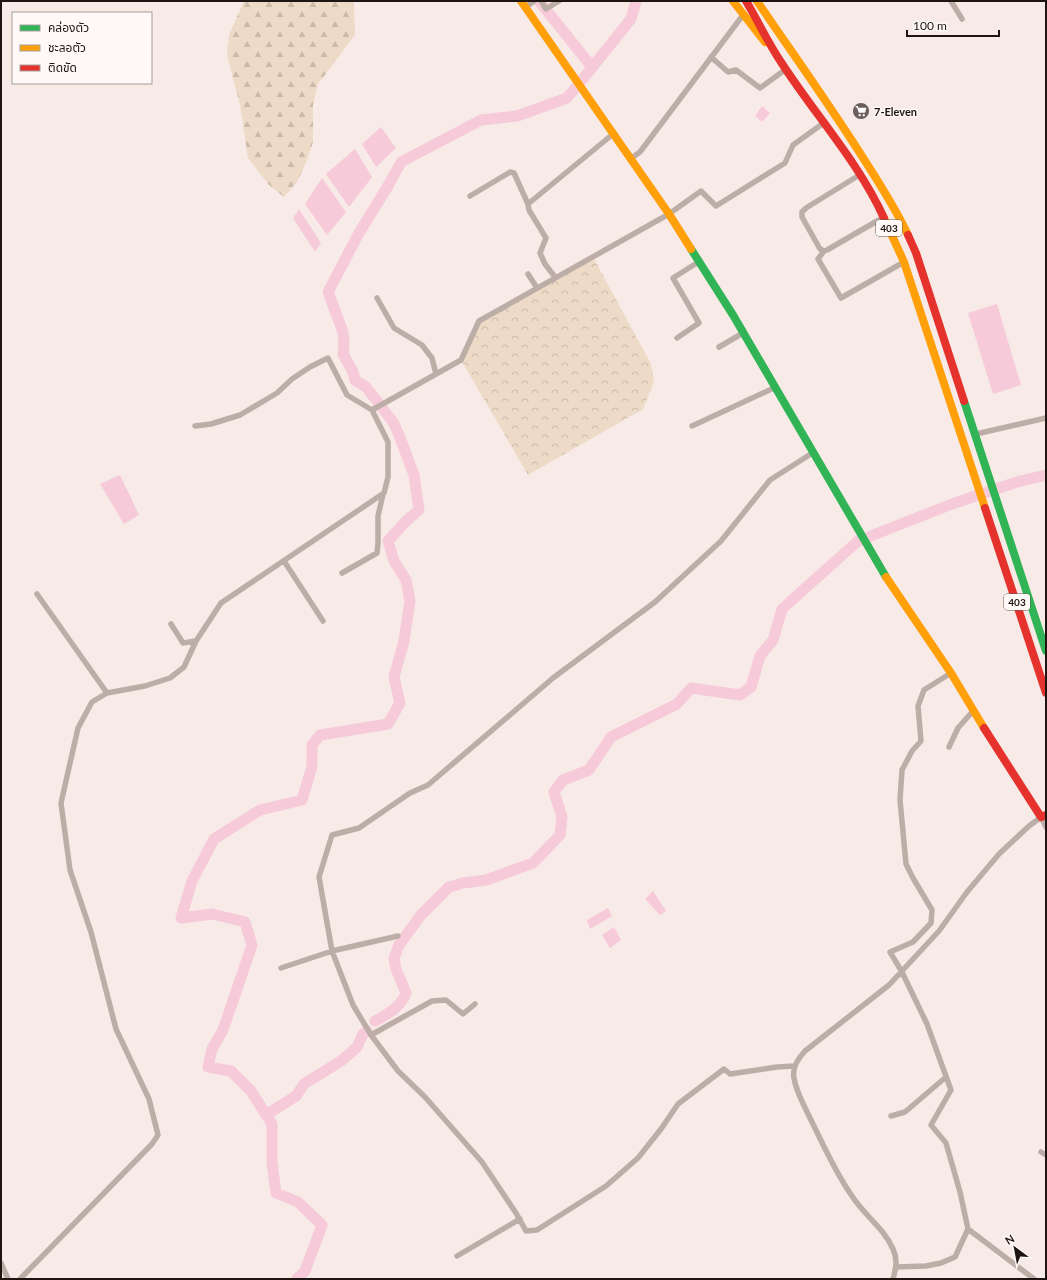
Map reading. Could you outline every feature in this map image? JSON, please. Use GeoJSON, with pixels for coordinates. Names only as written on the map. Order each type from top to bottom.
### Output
{"type":"FeatureCollection","features":[{"type":"Feature","properties":{"kind":"main road"},"geometry":{"type":"LineString","coordinates":[[733,1],[784,66]]}},
{"type":"Feature","properties":{"kind":"main road"},"geometry":{"type":"LineString","coordinates":[[740,1],[784,66]]}},
{"type":"Feature","properties":{"kind":"main road","name":"403"},"geometry":{"type":"LineString","coordinates":[[746,1],[784,66],[861,174],[875,198],[904,262],[1046,693]]}},
{"type":"Feature","properties":{"kind":"main road","name":"403"},"geometry":{"type":"LineString","coordinates":[[759,2],[839,120],[900,218],[916,252],[1046,651]]}},
{"type":"Feature","properties":{"kind":"main road"},"geometry":{"type":"LineString","coordinates":[[524,4],[669,214],[734,315],[743,334],[776,387],[883,572],[951,673],[973,711],[1044,816]]}},
{"type":"Feature","properties":{"kind":"street"},"geometry":{"type":"LineString","coordinates":[[524,4],[534,1]]}},
{"type":"Feature","properties":{"kind":"street"},"geometry":{"type":"LineString","coordinates":[[541,1],[546,10],[559,1]]}},
{"type":"Feature","properties":{"kind":"street"},"geometry":{"type":"LineString","coordinates":[[951,1],[962,19]]}},
{"type":"Feature","properties":{"kind":"street"},"geometry":{"type":"LineString","coordinates":[[630,159],[640,152],[743,15]]}},
{"type":"Feature","properties":{"kind":"street"},"geometry":{"type":"LineString","coordinates":[[711,57],[728,72],[736,70],[760,88],[784,66]]}},
{"type":"Feature","properties":{"kind":"street"},"geometry":{"type":"LineString","coordinates":[[372,410],[460,360],[479,321],[669,214],[701,191],[716,206],[785,162],[793,145],[825,122]]}},
{"type":"Feature","properties":{"kind":"street"},"geometry":{"type":"LineString","coordinates":[[528,204],[614,134]]}},
{"type":"Feature","properties":{"kind":"street"},"geometry":{"type":"LineString","coordinates":[[470,196],[510,172],[514,173],[528,204],[528,210],[546,238],[540,253],[545,264],[555,278]]}},
{"type":"Feature","properties":{"kind":"street"},"geometry":{"type":"LineString","coordinates":[[824,251],[820,249],[816,242],[802,217],[802,212],[861,174]]}},
{"type":"Feature","properties":{"kind":"street"},"geometry":{"type":"LineString","coordinates":[[884,217],[824,251],[818,259],[841,298],[904,262]]}},
{"type":"Feature","properties":{"kind":"street"},"geometry":{"type":"LineString","coordinates":[[677,338],[699,323],[673,278],[700,262]]}},
{"type":"Feature","properties":{"kind":"street"},"geometry":{"type":"LineString","coordinates":[[528,274],[537,288]]}},
{"type":"Feature","properties":{"kind":"street"},"geometry":{"type":"LineString","coordinates":[[377,298],[394,328],[422,345],[432,358],[436,374]]}},
{"type":"Feature","properties":{"kind":"street"},"geometry":{"type":"LineString","coordinates":[[719,347],[743,334]]}},
{"type":"Feature","properties":{"kind":"street"},"geometry":{"type":"LineString","coordinates":[[195,426],[211,424],[240,416],[277,393],[292,379],[310,367],[328,358],[347,395],[372,410],[388,442],[388,477],[378,516],[377,553],[342,573]]}},
{"type":"Feature","properties":{"kind":"street"},"geometry":{"type":"LineString","coordinates":[[692,426],[776,387]]}},
{"type":"Feature","properties":{"kind":"street"},"geometry":{"type":"LineString","coordinates":[[976,434],[1046,418]]}},
{"type":"Feature","properties":{"kind":"street"},"geometry":{"type":"LineString","coordinates":[[794,1066],[730,1074],[724,1069],[678,1104],[661,1130],[638,1158],[606,1186],[537,1230],[526,1231],[482,1162],[425,1097],[398,1071],[371,1035],[353,1005],[332,951],[319,876],[332,835],[358,828],[410,793],[428,785],[552,678],[655,602],[721,541],[770,480],[814,452]]}},
{"type":"Feature","properties":{"kind":"street"},"geometry":{"type":"LineString","coordinates":[[20,1279],[158,1136],[149,1099],[116,1029],[91,932],[70,870],[61,803],[78,728],[92,702],[107,692],[145,686],[170,678],[184,667],[196,641],[221,604],[383,494]]}},
{"type":"Feature","properties":{"kind":"street"},"geometry":{"type":"LineString","coordinates":[[284,561],[323,621]]}},
{"type":"Feature","properties":{"kind":"street"},"geometry":{"type":"LineString","coordinates":[[37,594],[107,692]]}},
{"type":"Feature","properties":{"kind":"street"},"geometry":{"type":"LineString","coordinates":[[171,624],[183,643],[196,641]]}},
{"type":"Feature","properties":{"kind":"street"},"geometry":{"type":"LineString","coordinates":[[896,1267],[926,1266],[941,1263],[955,1257],[968,1229],[960,1192],[946,1143],[931,1125],[951,1090],[927,1024],[902,972],[890,952],[913,942],[931,923],[932,910],[906,864],[900,800],[902,770],[912,752],[921,741],[918,706],[924,690],[951,673]]}},
{"type":"Feature","properties":{"kind":"street"},"geometry":{"type":"LineString","coordinates":[[949,747],[956,731],[973,711]]}},
{"type":"Feature","properties":{"kind":"street"},"geometry":{"type":"LineString","coordinates":[[893,1279],[896,1267],[896,1258],[890,1242],[852,1197],[829,1156],[798,1091],[793,1077],[794,1066],[805,1051],[889,985],[902,972],[939,931],[967,892],[999,854],[1029,826],[1044,816],[1046,827]]}},
{"type":"Feature","properties":{"kind":"street"},"geometry":{"type":"LineString","coordinates":[[281,968],[332,951],[398,936]]}},
{"type":"Feature","properties":{"kind":"street"},"geometry":{"type":"LineString","coordinates":[[371,1035],[432,1001],[446,1000],[463,1014],[475,1004]]}},
{"type":"Feature","properties":{"kind":"street"},"geometry":{"type":"LineString","coordinates":[[891,1116],[905,1112],[946,1077]]}},
{"type":"Feature","properties":{"kind":"street"},"geometry":{"type":"LineString","coordinates":[[457,1256],[520,1220]]}},
{"type":"Feature","properties":{"kind":"street"},"geometry":{"type":"LineString","coordinates":[[968,1229],[1034,1279]]}},
{"type":"Feature","properties":{"kind":"street"},"geometry":{"type":"LineString","coordinates":[[1,1263],[8,1279]]}},
{"type":"Feature","properties":{"kind":"green space"},"geometry":{"type":"Polygon","coordinates":[[[244,1],[354,1],[355,35],[318,84],[313,104],[313,142],[306,163],[297,182],[284,197],[269,185],[248,158],[240,105],[227,55],[229,35],[244,1]]]}},
{"type":"Feature","properties":{"kind":"green space"},"geometry":{"type":"Polygon","coordinates":[[[593,257],[651,364],[654,382],[643,409],[528,475],[461,360],[479,321],[593,257]]]}},
{"type":"Feature","properties":{"kind":"shaded area"},"geometry":{"type":"Polygon","coordinates":[[[762,106],[770,113],[762,122],[755,116],[762,106]]]}},
{"type":"Feature","properties":{"kind":"shaded area"},"geometry":{"type":"Polygon","coordinates":[[[381,127],[396,148],[376,167],[362,144],[381,127]]]}},
{"type":"Feature","properties":{"kind":"shaded area"},"geometry":{"type":"Polygon","coordinates":[[[355,149],[372,177],[349,207],[326,174],[355,149]]]}},
{"type":"Feature","properties":{"kind":"shaded area"},"geometry":{"type":"Polygon","coordinates":[[[322,178],[346,212],[327,235],[305,204],[322,178]]]}},
{"type":"Feature","properties":{"kind":"shaded area"},"geometry":{"type":"Polygon","coordinates":[[[299,209],[321,243],[315,252],[293,218],[299,209]]]}},
{"type":"Feature","properties":{"kind":"shaded area"},"geometry":{"type":"Polygon","coordinates":[[[997,304],[1021,385],[993,394],[968,313],[997,304]]]}},
{"type":"Feature","properties":{"kind":"shaded area"},"geometry":{"type":"Polygon","coordinates":[[[120,475],[139,515],[124,524],[100,484],[120,475]]]}},
{"type":"Feature","properties":{"kind":"shaded area"},"geometry":{"type":"Polygon","coordinates":[[[653,891],[666,911],[660,915],[645,899],[653,891]]]}},
{"type":"Feature","properties":{"kind":"shaded area"},"geometry":{"type":"Polygon","coordinates":[[[608,908],[612,916],[590,929],[587,920],[608,908]]]}},
{"type":"Feature","properties":{"kind":"shaded area"},"geometry":{"type":"Polygon","coordinates":[[[614,927],[621,940],[610,948],[602,935],[614,927]]]}},
{"type":"Feature","properties":{"kind":"waterway"},"geometry":{"type":"LineString","coordinates":[[539,1],[592,67]]}},
{"type":"Feature","properties":{"kind":"waterway"},"geometry":{"type":"LineString","coordinates":[[582,80],[631,19],[636,1]]}},
{"type":"Feature","properties":{"kind":"waterway"},"geometry":{"type":"LineString","coordinates":[[297,1279],[305,1271],[322,1225],[298,1202],[276,1193],[272,1162],[272,1124],[251,1091],[231,1071],[208,1067],[212,1049],[223,1030],[252,945],[245,922],[212,914],[181,918],[192,881],[214,839],[260,810],[302,800],[312,766],[312,745],[320,735],[388,724],[400,703],[394,677],[404,641],[410,601],[406,580],[394,561],[388,541],[406,521],[419,510],[414,475],[393,422],[366,387],[355,380],[353,372],[343,354],[343,332],[328,292],[359,233],[401,162],[481,120],[517,116],[567,98],[577,86]]}},
{"type":"Feature","properties":{"kind":"waterway"},"geometry":{"type":"LineString","coordinates":[[375,1021],[389,1013],[404,998],[406,993],[396,969],[394,958],[399,945],[421,915],[449,887],[463,883],[486,880],[533,863],[560,835],[562,817],[554,792],[563,780],[589,770],[611,737],[677,704],[691,688],[740,695],[751,687],[760,656],[773,640],[782,609],[858,541],[952,504],[1017,482],[1046,475]]}},
{"type":"Feature","properties":{"kind":"waterway"},"geometry":{"type":"LineString","coordinates":[[266,1115],[296,1096],[304,1084],[341,1061],[357,1047],[363,1034],[367,1031]]}},
{"type":"Feature","properties":{"kind":"traffic: fast"},"geometry":{"type":"LineString","coordinates":[[691,249],[733,315],[886,577]]}},
{"type":"Feature","properties":{"kind":"traffic: fast"},"geometry":{"type":"LineString","coordinates":[[964,401],[1046,651]]}},
{"type":"Feature","properties":{"kind":"traffic: slow"},"geometry":{"type":"LineString","coordinates":[[521,1],[669,214],[691,249]]}},
{"type":"Feature","properties":{"kind":"traffic: slow"},"geometry":{"type":"LineString","coordinates":[[733,1],[765,42]]}},
{"type":"Feature","properties":{"kind":"traffic: slow"},"geometry":{"type":"LineString","coordinates":[[757,1],[858,150],[891,202],[908,235]]}},
{"type":"Feature","properties":{"kind":"traffic: slow"},"geometry":{"type":"LineString","coordinates":[[884,218],[904,262],[985,508]]}},
{"type":"Feature","properties":{"kind":"traffic: slow"},"geometry":{"type":"LineString","coordinates":[[886,577],[951,673],[984,728]]}},
{"type":"Feature","properties":{"kind":"traffic: jam"},"geometry":{"type":"LineString","coordinates":[[746,1],[776,55],[862,177],[884,218]]}},
{"type":"Feature","properties":{"kind":"traffic: jam"},"geometry":{"type":"LineString","coordinates":[[908,235],[916,253],[964,401]]}},
{"type":"Feature","properties":{"kind":"traffic: jam"},"geometry":{"type":"LineString","coordinates":[[985,508],[1046,693]]}},
{"type":"Feature","properties":{"kind":"traffic: jam"},"geometry":{"type":"LineString","coordinates":[[984,728],[1041,817],[1046,815]]}},
{"type":"Feature","properties":{"kind":"place","name":"7-Eleven"},"geometry":{"type":"Point","coordinates":[861,111]}}]}
